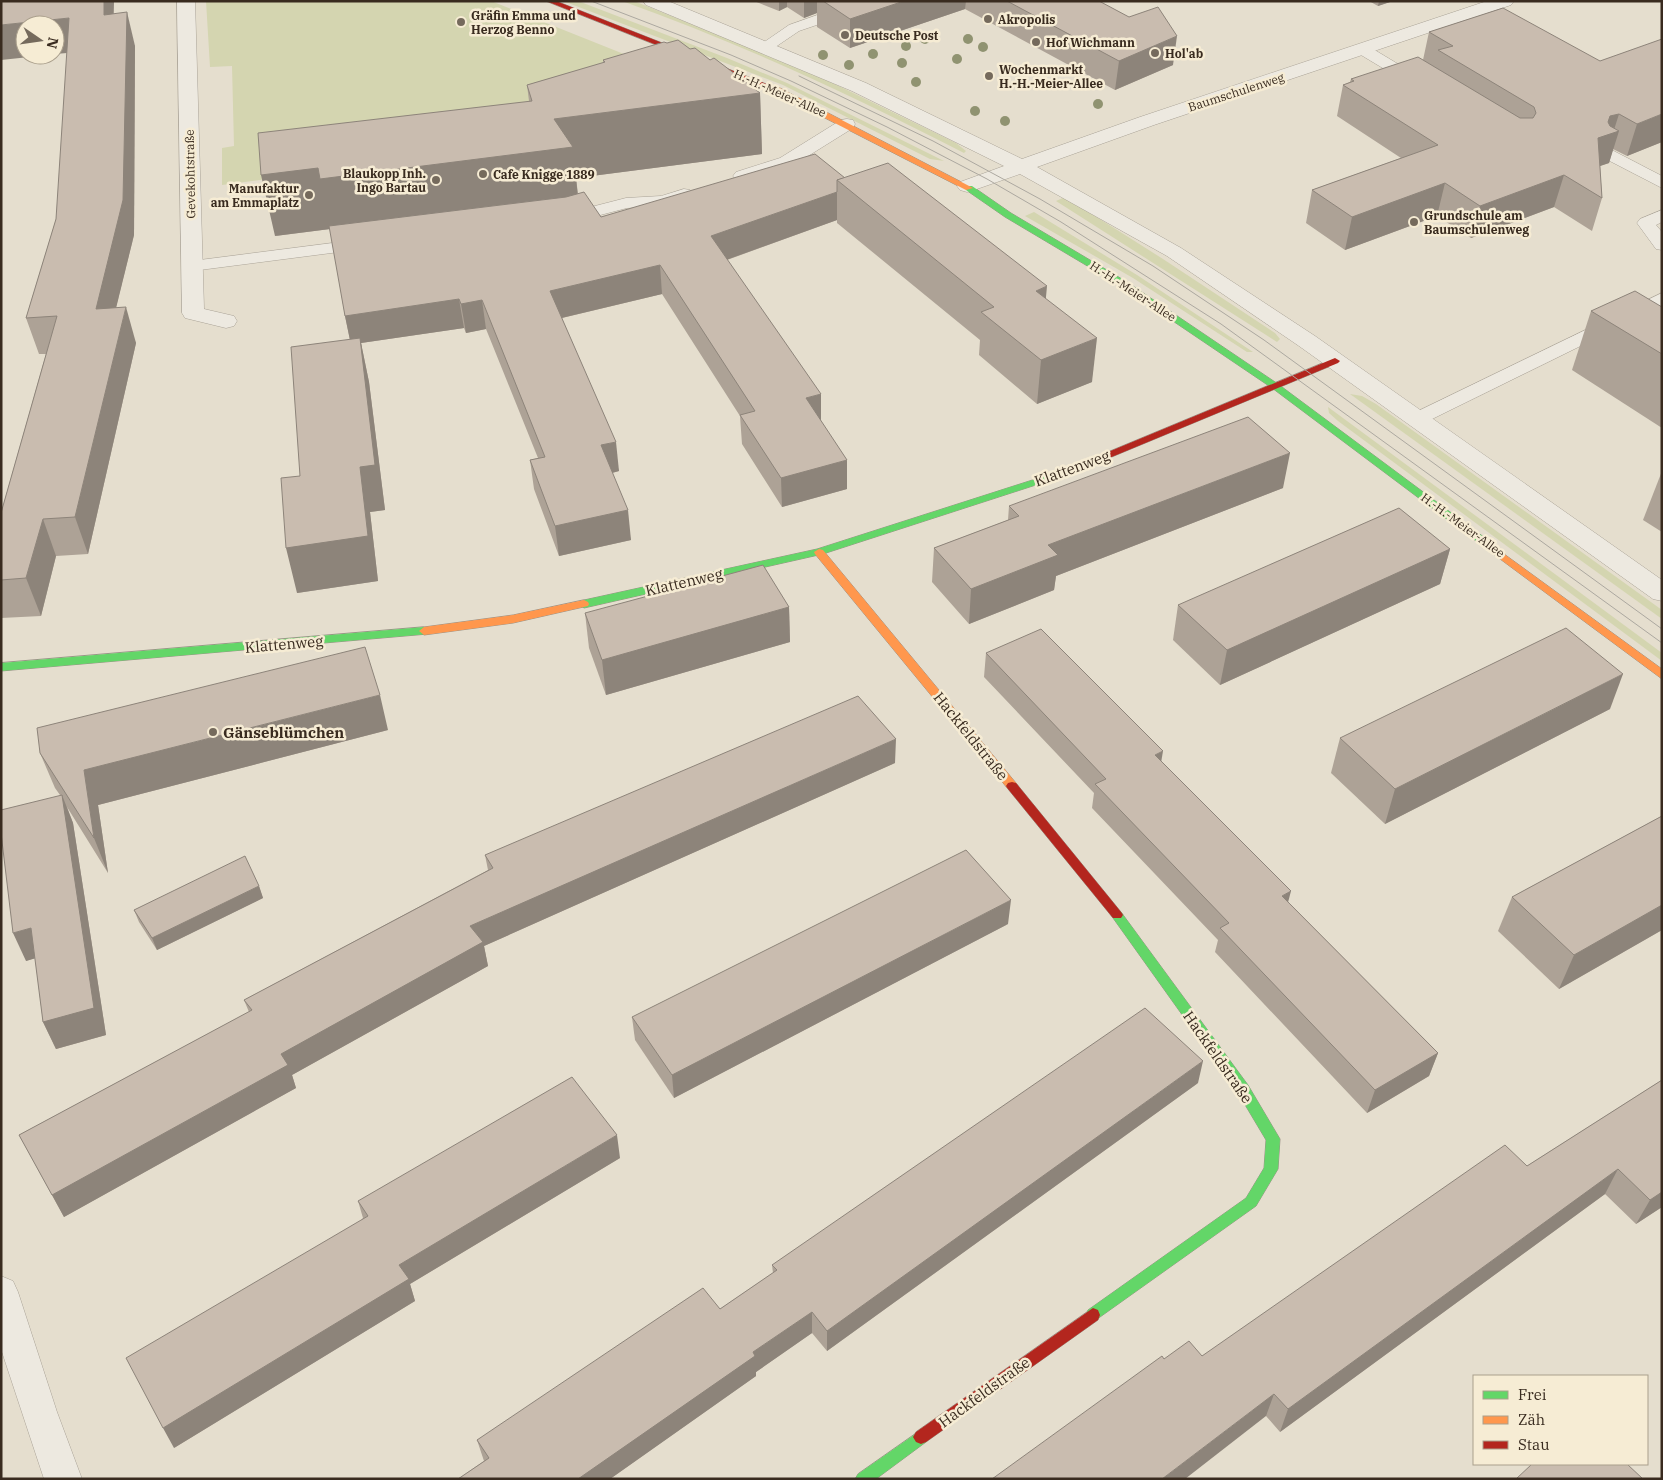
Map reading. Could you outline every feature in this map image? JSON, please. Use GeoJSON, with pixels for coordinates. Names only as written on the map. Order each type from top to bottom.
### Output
{"type":"FeatureCollection","features":[{"type":"Feature","properties":{"kind":"street","name":"Gevekohtstraße"},"geometry":{"type":"LineString","coordinates":[[186,1],[193,313],[226,322]]}},
{"type":"Feature","properties":{"kind":"street","name":"H.-H.-Meier-Allee"},"geometry":{"type":"LineString","coordinates":[[550,1],[776,89],[968,186],[1008,215],[1124,284],[1275,386],[1662,674]]}},
{"type":"Feature","properties":{"kind":"street"},"geometry":{"type":"LineString","coordinates":[[652,1],[859,88],[1022,167],[1174,252],[1335,361],[1662,593]]}},
{"type":"Feature","properties":{"kind":"street","name":"Baumschulenweg"},"geometry":{"type":"LineString","coordinates":[[968,186],[1147,122],[1506,1]]}},
{"type":"Feature","properties":{"kind":"street","name":"Klattenweg"},"geometry":{"type":"LineString","coordinates":[[1,667],[402,634],[513,619],[819,552],[1076,469],[1335,361]]}},
{"type":"Feature","properties":{"kind":"street","name":"Hackfeldstraße"},"geometry":{"type":"LineString","coordinates":[[819,552],[900,648],[1114,911],[1243,1089],[1273,1139],[1271,1169],[1251,1202],[863,1479]]}},
{"type":"Feature","properties":{"kind":"street"},"geometry":{"type":"LineString","coordinates":[[1,1292],[38,1412],[63,1479]]}},
{"type":"Feature","properties":{"kind":"lane"},"geometry":{"type":"LineString","coordinates":[[765,47],[794,28],[873,1]]}},
{"type":"Feature","properties":{"kind":"lane"},"geometry":{"type":"LineString","coordinates":[[1362,49],[1430,90]]}},
{"type":"Feature","properties":{"kind":"lane"},"geometry":{"type":"LineString","coordinates":[[729,180],[786,162],[847,124]]}},
{"type":"Feature","properties":{"kind":"lane"},"geometry":{"type":"LineString","coordinates":[[1608,154],[1662,183]]}},
{"type":"Feature","properties":{"kind":"lane"},"geometry":{"type":"LineString","coordinates":[[553,220],[569,218],[626,203],[662,201],[700,189]]}},
{"type":"Feature","properties":{"kind":"lane"},"geometry":{"type":"LineString","coordinates":[[1662,215],[1646,222],[1662,245]]}},
{"type":"Feature","properties":{"kind":"lane"},"geometry":{"type":"LineString","coordinates":[[192,266],[380,242]]}},
{"type":"Feature","properties":{"kind":"lane"},"geometry":{"type":"LineString","coordinates":[[1417,419],[1662,299]]}},
{"type":"Feature","properties":{"kind":"lane"},"geometry":{"type":"LineString","coordinates":[[1634,313],[1655,323]]}},
{"type":"Feature","properties":{"kind":"green space"},"geometry":{"type":"Polygon","coordinates":[[[206,1],[491,1],[689,80],[516,147],[222,185],[222,148],[234,146],[232,66],[210,67],[206,1]]]}},
{"type":"Feature","properties":{"kind":"green space"},"geometry":{"type":"Polygon","coordinates":[[[563,1],[578,1],[787,83],[944,161],[930,159],[783,85],[563,1]]]}},
{"type":"Feature","properties":{"kind":"green space"},"geometry":{"type":"Polygon","coordinates":[[[622,1],[634,1],[810,72],[956,143],[966,151],[964,153],[796,71],[710,34],[622,1]]]}},
{"type":"Feature","properties":{"kind":"green space"},"geometry":{"type":"Polygon","coordinates":[[[1065,197],[1163,259],[1275,333],[1280,339],[1277,342],[1056,201],[1065,197]]]}},
{"type":"Feature","properties":{"kind":"green space"},"geometry":{"type":"Polygon","coordinates":[[[1034,212],[1137,275],[1253,352],[1247,352],[1133,278],[1025,216],[1034,212]]]}},
{"type":"Feature","properties":{"kind":"green space"},"geometry":{"type":"Polygon","coordinates":[[[1350,394],[1362,396],[1376,404],[1662,610],[1662,619],[1350,394]]]}},
{"type":"Feature","properties":{"kind":"green space"},"geometry":{"type":"Polygon","coordinates":[[[1328,407],[1662,653],[1662,661],[1338,421],[1329,413],[1328,407]]]}},
{"type":"Feature","properties":{"kind":"building"},"geometry":{"type":"Polygon","coordinates":[[[1,1],[104,1],[104,15],[127,12],[123,200],[96,309],[126,307],[75,517],[43,519],[26,578],[1,580],[1,513],[57,316],[26,318],[56,219],[69,18],[65,18],[65,15],[15,15],[15,24],[1,25],[1,1]]]}},
{"type":"Feature","properties":{"kind":"building"},"geometry":{"type":"Polygon","coordinates":[[[823,1],[904,1],[850,19],[823,1]]]}},
{"type":"Feature","properties":{"kind":"building"},"geometry":{"type":"Polygon","coordinates":[[[1007,1],[1099,1],[1129,17],[1158,7],[1177,36],[1119,61],[1007,1]]]}},
{"type":"Feature","properties":{"kind":"building"},"geometry":{"type":"Polygon","coordinates":[[[1503,8],[1600,61],[1662,39],[1662,114],[1637,124],[1619,114],[1610,116],[1608,122],[1610,126],[1619,131],[1598,138],[1602,198],[1564,175],[1480,206],[1445,183],[1352,217],[1312,190],[1438,145],[1343,85],[1354,81],[1351,79],[1418,57],[1520,118],[1533,118],[1536,113],[1534,107],[1438,50],[1453,46],[1429,32],[1503,8]]]}},
{"type":"Feature","properties":{"kind":"building"},"geometry":{"type":"Polygon","coordinates":[[[678,40],[690,49],[695,48],[710,60],[714,58],[760,93],[554,119],[573,147],[320,179],[318,168],[261,175],[258,133],[532,101],[527,85],[605,62],[603,60],[664,42],[678,40]]]}},
{"type":"Feature","properties":{"kind":"building"},"geometry":{"type":"Polygon","coordinates":[[[815,154],[845,178],[837,180],[837,192],[711,236],[821,394],[806,398],[847,460],[781,478],[740,415],[755,411],[660,265],[550,291],[616,442],[601,445],[628,510],[555,526],[530,460],[545,457],[482,300],[461,304],[459,299],[345,316],[329,226],[566,197],[584,192],[601,217],[815,154]]]}},
{"type":"Feature","properties":{"kind":"building"},"geometry":{"type":"Polygon","coordinates":[[[888,163],[1047,286],[1036,291],[1097,338],[1041,360],[981,312],[994,307],[837,180],[888,163]]]}},
{"type":"Feature","properties":{"kind":"building"},"geometry":{"type":"Polygon","coordinates":[[[1635,291],[1662,307],[1662,354],[1591,311],[1635,291]]]}},
{"type":"Feature","properties":{"kind":"building"},"geometry":{"type":"Polygon","coordinates":[[[360,338],[375,465],[360,467],[368,536],[286,548],[281,478],[300,476],[291,347],[360,338]]]}},
{"type":"Feature","properties":{"kind":"building"},"geometry":{"type":"Polygon","coordinates":[[[1248,417],[1290,453],[1048,545],[1058,555],[971,589],[934,548],[1019,516],[1009,506],[1248,417]]]}},
{"type":"Feature","properties":{"kind":"building"},"geometry":{"type":"Polygon","coordinates":[[[1399,508],[1450,549],[1227,650],[1178,605],[1399,508]]]}},
{"type":"Feature","properties":{"kind":"building"},"geometry":{"type":"Polygon","coordinates":[[[763,565],[789,607],[602,660],[585,613],[763,565]]]}},
{"type":"Feature","properties":{"kind":"building"},"geometry":{"type":"Polygon","coordinates":[[[1566,628],[1623,674],[1395,789],[1340,738],[1566,628]]]}},
{"type":"Feature","properties":{"kind":"building"},"geometry":{"type":"Polygon","coordinates":[[[1041,629],[1163,751],[1155,755],[1291,891],[1282,896],[1438,1053],[1375,1090],[1220,928],[1229,923],[1095,784],[1106,779],[986,653],[1041,629]]]}},
{"type":"Feature","properties":{"kind":"building"},"geometry":{"type":"Polygon","coordinates":[[[365,647],[380,695],[84,770],[94,838],[40,753],[37,728],[365,647]]]}},
{"type":"Feature","properties":{"kind":"building"},"geometry":{"type":"Polygon","coordinates":[[[858,696],[896,739],[470,926],[483,942],[281,1054],[288,1065],[52,1195],[19,1135],[252,1010],[244,1000],[493,868],[485,855],[858,696]]]}},
{"type":"Feature","properties":{"kind":"building"},"geometry":{"type":"Polygon","coordinates":[[[62,795],[94,1008],[43,1022],[31,928],[13,933],[1,833],[1,810],[62,795]]]}},
{"type":"Feature","properties":{"kind":"building"},"geometry":{"type":"Polygon","coordinates":[[[1662,816],[1662,905],[1574,955],[1512,897],[1662,816]]]}},
{"type":"Feature","properties":{"kind":"building"},"geometry":{"type":"Polygon","coordinates":[[[966,850],[1011,900],[672,1075],[632,1017],[966,850]]]}},
{"type":"Feature","properties":{"kind":"building"},"geometry":{"type":"Polygon","coordinates":[[[245,856],[259,886],[152,938],[134,910],[245,856]]]}},
{"type":"Feature","properties":{"kind":"building"},"geometry":{"type":"Polygon","coordinates":[[[1145,1008],[1203,1061],[827,1331],[812,1312],[753,1352],[755,1356],[578,1479],[458,1479],[489,1458],[477,1440],[703,1288],[720,1309],[777,1270],[772,1265],[1145,1008]]]}},
{"type":"Feature","properties":{"kind":"building"},"geometry":{"type":"Polygon","coordinates":[[[572,1077],[617,1135],[399,1265],[409,1279],[163,1428],[126,1358],[368,1216],[358,1201],[572,1077]]]}},
{"type":"Feature","properties":{"kind":"building"},"geometry":{"type":"Polygon","coordinates":[[[1662,1080],[1662,1192],[1650,1200],[1618,1169],[1288,1409],[1274,1394],[1162,1479],[992,1479],[1162,1356],[1164,1359],[1189,1341],[1202,1356],[1505,1145],[1527,1166],[1662,1080]]]}},
{"type":"Feature","properties":{"kind":"building"},"geometry":{"type":"Polygon","coordinates":[[[1531,1465],[1628,1465],[1643,1479],[1516,1479],[1531,1465]]]}},
{"type":"Feature","properties":{"kind":"tram line"},"geometry":{"type":"LineString","coordinates":[[591,1],[731,55],[791,81],[887,127],[987,179],[1061,222],[1221,324],[1662,643]]}},
{"type":"Feature","properties":{"kind":"tram line"},"geometry":{"type":"LineString","coordinates":[[799,76],[933,141],[1040,199],[1153,266],[1264,340],[1662,629]]}},
{"type":"Feature","properties":{"kind":"traffic: fast"},"geometry":{"type":"LineString","coordinates":[[969,188],[1008,215],[1124,284],[1275,386],[1500,554]]}},
{"type":"Feature","properties":{"kind":"traffic: fast"},"geometry":{"type":"LineString","coordinates":[[584,604],[819,552],[1076,469],[1099,459]]}},
{"type":"Feature","properties":{"kind":"traffic: fast"},"geometry":{"type":"LineString","coordinates":[[1,667],[424,631]]}},
{"type":"Feature","properties":{"kind":"traffic: fast"},"geometry":{"type":"LineString","coordinates":[[1093,1315],[1251,1202],[1271,1169],[1273,1139],[1243,1089],[1117,915]]}},
{"type":"Feature","properties":{"kind":"traffic: fast"},"geometry":{"type":"LineString","coordinates":[[863,1479],[921,1437]]}},
{"type":"Feature","properties":{"kind":"traffic: slow"},"geometry":{"type":"LineString","coordinates":[[775,89],[969,188]]}},
{"type":"Feature","properties":{"kind":"traffic: slow"},"geometry":{"type":"LineString","coordinates":[[819,552],[1012,786]]}},
{"type":"Feature","properties":{"kind":"traffic: slow"},"geometry":{"type":"LineString","coordinates":[[1500,554],[1662,675]]}},
{"type":"Feature","properties":{"kind":"traffic: slow"},"geometry":{"type":"LineString","coordinates":[[424,631],[513,619],[584,604]]}},
{"type":"Feature","properties":{"kind":"traffic: jam"},"geometry":{"type":"LineString","coordinates":[[549,1],[775,89]]}},
{"type":"Feature","properties":{"kind":"traffic: jam"},"geometry":{"type":"LineString","coordinates":[[1099,459],[1335,361]]}},
{"type":"Feature","properties":{"kind":"traffic: jam"},"geometry":{"type":"LineString","coordinates":[[1012,786],[1117,915]]}},
{"type":"Feature","properties":{"kind":"traffic: jam"},"geometry":{"type":"LineString","coordinates":[[921,1437],[1093,1315]]}},
{"type":"Feature","properties":{"kind":"place","name":"Akropolis"},"geometry":{"type":"Point","coordinates":[988,19]}},
{"type":"Feature","properties":{"kind":"place","name":"Gräfin Emma und Herzog Benno"},"geometry":{"type":"Point","coordinates":[461,22]}},
{"type":"Feature","properties":{"kind":"place","name":"Deutsche Post"},"geometry":{"type":"Point","coordinates":[845,35]}},
{"type":"Feature","properties":{"kind":"place","name":"Hof Wichmann"},"geometry":{"type":"Point","coordinates":[1036,42]}},
{"type":"Feature","properties":{"kind":"place","name":"Hol'ab"},"geometry":{"type":"Point","coordinates":[1155,53]}},
{"type":"Feature","properties":{"kind":"place","name":"Wochenmarkt H.-H.-Meier-Allee"},"geometry":{"type":"Point","coordinates":[989,76]}},
{"type":"Feature","properties":{"kind":"place","name":"Cafe Knigge 1889"},"geometry":{"type":"Point","coordinates":[483,174]}},
{"type":"Feature","properties":{"kind":"place","name":"Blaukopp Inh. Ingo Bartau"},"geometry":{"type":"Point","coordinates":[436,180]}},
{"type":"Feature","properties":{"kind":"place","name":"Manufaktur am Emmaplatz"},"geometry":{"type":"Point","coordinates":[309,195]}},
{"type":"Feature","properties":{"kind":"place","name":"Grundschule am Baumschulenweg"},"geometry":{"type":"Point","coordinates":[1414,222]}},
{"type":"Feature","properties":{"kind":"place","name":"Gänseblümchen"},"geometry":{"type":"Point","coordinates":[213,732]}}]}
